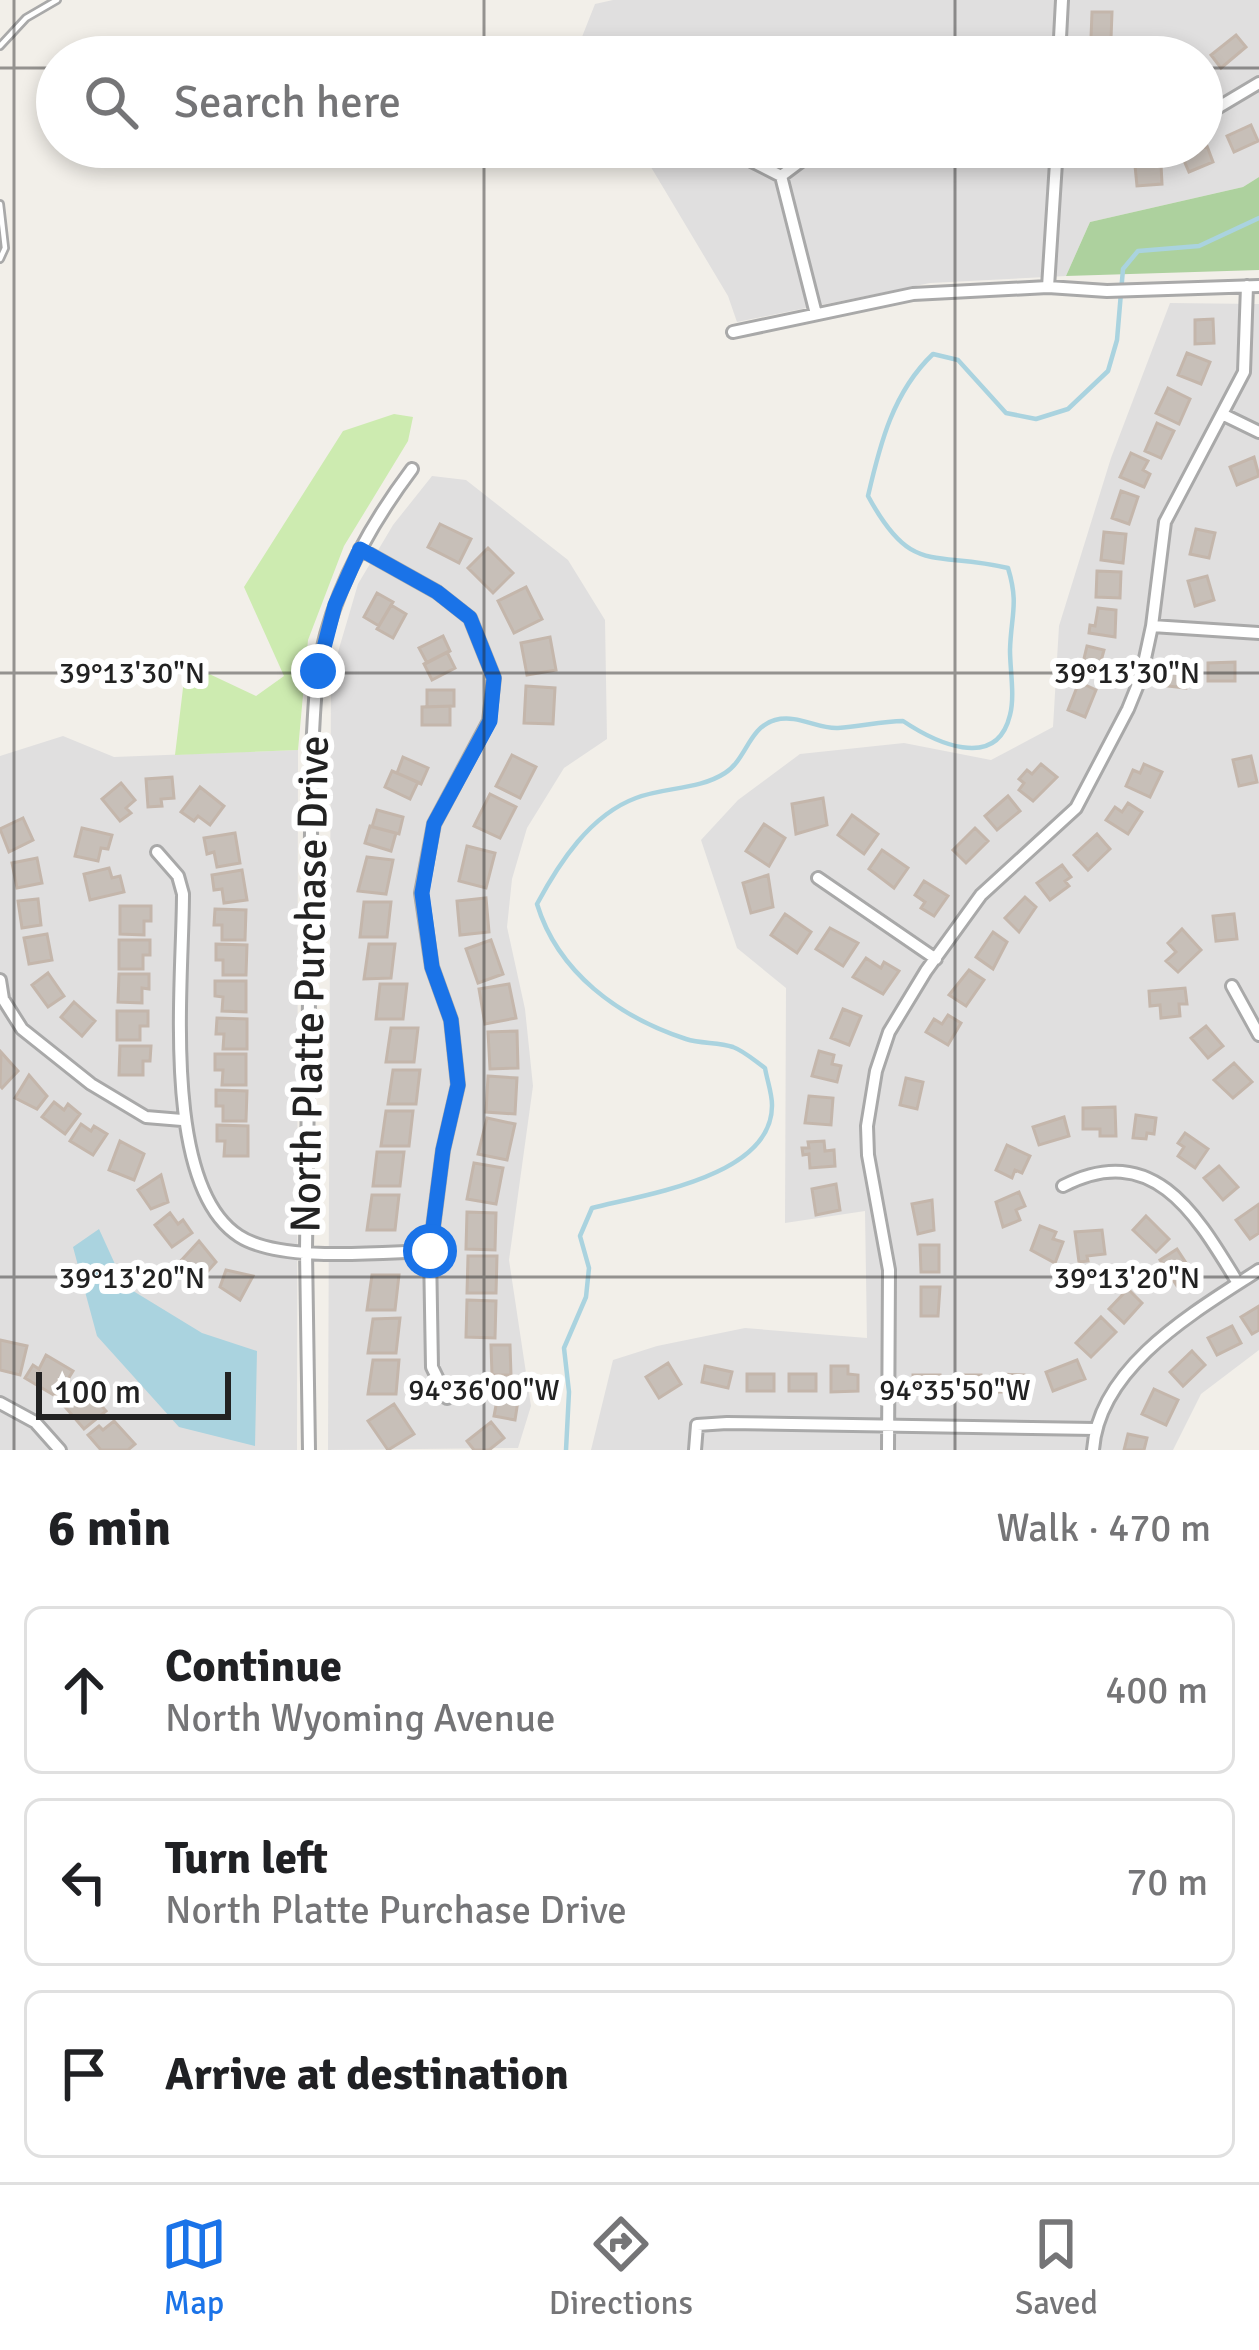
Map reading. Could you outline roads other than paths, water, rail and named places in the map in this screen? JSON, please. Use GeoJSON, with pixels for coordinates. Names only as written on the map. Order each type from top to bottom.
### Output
{"type":"FeatureCollection","features":[{"type":"Feature","properties":{"kind":"street"},"geometry":{"type":"LineString","coordinates":[[1060,36],[1062,0]]}},
{"type":"Feature","properties":{"kind":"street"},"geometry":{"type":"LineString","coordinates":[[1223,104],[1259,83]]}},
{"type":"Feature","properties":{"kind":"street"},"geometry":{"type":"LineString","coordinates":[[765,168],[781,176],[816,314]]}},
{"type":"Feature","properties":{"kind":"street"},"geometry":{"type":"LineString","coordinates":[[781,176],[792,168]]}},
{"type":"Feature","properties":{"kind":"street"},"geometry":{"type":"LineString","coordinates":[[1048,287],[1056,168]]}},
{"type":"Feature","properties":{"kind":"street"},"geometry":{"type":"LineString","coordinates":[[733,332],[913,295],[1048,287],[1107,291],[1253,286],[1238,389],[1165,522],[1152,626],[1136,692],[1076,808],[981,895],[889,1032],[870,1097],[867,1126],[889,1270],[888,1450]]}},
{"type":"Feature","properties":{"kind":"street"},"geometry":{"type":"LineString","coordinates":[[1224,415],[1259,432]]}},
{"type":"Feature","properties":{"kind":"street","name":"North Platte Purchase Drive"},"geometry":{"type":"LineString","coordinates":[[309,1450],[306,1251],[318,671],[335,605],[360,549],[412,469]]}},
{"type":"Feature","properties":{"kind":"street"},"geometry":{"type":"LineString","coordinates":[[360,549],[437,592],[470,618],[494,678],[490,721],[434,824],[422,893],[432,967],[451,1020],[458,1085],[443,1150],[430,1251],[432,1367],[447,1398]]}},
{"type":"Feature","properties":{"kind":"street"},"geometry":{"type":"LineString","coordinates":[[1152,626],[1259,633]]}},
{"type":"Feature","properties":{"kind":"street"},"geometry":{"type":"LineString","coordinates":[[157,852],[178,876],[183,894],[182,1120],[201,1192],[239,1236],[271,1248],[430,1251]]}},
{"type":"Feature","properties":{"kind":"street"},"geometry":{"type":"LineString","coordinates":[[818,878],[936,959]]}},
{"type":"Feature","properties":{"kind":"street"},"geometry":{"type":"LineString","coordinates":[[0,980],[3,999],[22,1029],[91,1084],[146,1117],[182,1120]]}},
{"type":"Feature","properties":{"kind":"street"},"geometry":{"type":"LineString","coordinates":[[1232,986],[1259,1035]]}},
{"type":"Feature","properties":{"kind":"street"},"geometry":{"type":"LineString","coordinates":[[1063,1186],[1086,1174],[1109,1171],[1134,1173],[1162,1185],[1191,1210],[1238,1283]]}},
{"type":"Feature","properties":{"kind":"street"},"geometry":{"type":"LineString","coordinates":[[1094,1450],[1095,1429],[1143,1354],[1259,1270]]}},
{"type":"Feature","properties":{"kind":"street"},"geometry":{"type":"LineString","coordinates":[[0,1403],[35,1422],[60,1450]]}},
{"type":"Feature","properties":{"kind":"street"},"geometry":{"type":"LineString","coordinates":[[695,1450],[697,1425],[1095,1429]]}},
{"type":"Feature","properties":{"kind":"lane"},"geometry":{"type":"LineString","coordinates":[[0,46],[26,18],[57,0]]}},
{"type":"Feature","properties":{"kind":"lane"},"geometry":{"type":"LineString","coordinates":[[0,204],[5,248],[0,259]]}},
{"type":"Feature","properties":{"kind":"water"},"geometry":{"type":"Polygon","coordinates":[[[99,1229],[125,1286],[202,1333],[257,1351],[255,1446],[179,1427],[97,1336],[73,1247],[99,1229]]]}},
{"type":"Feature","properties":{"kind":"waterway"},"geometry":{"type":"LineString","coordinates":[[566,1450],[569,1392],[564,1348],[586,1297],[589,1268],[580,1236],[592,1208],[671,1189],[729,1166],[767,1130],[772,1105],[765,1068],[745,1054],[661,1030],[594,989],[560,951],[537,904],[566,857],[604,816],[636,798],[704,783],[725,773],[759,729],[775,720],[838,728],[903,721],[946,743],[978,748],[1003,733],[1012,691],[1014,601],[1008,568],[912,550],[884,522],[868,496],[898,402],[933,354],[958,360],[1006,413],[1036,419],[1068,409],[1108,371],[1117,340],[1123,269],[1138,251],[1199,246],[1259,218]]}}]}
